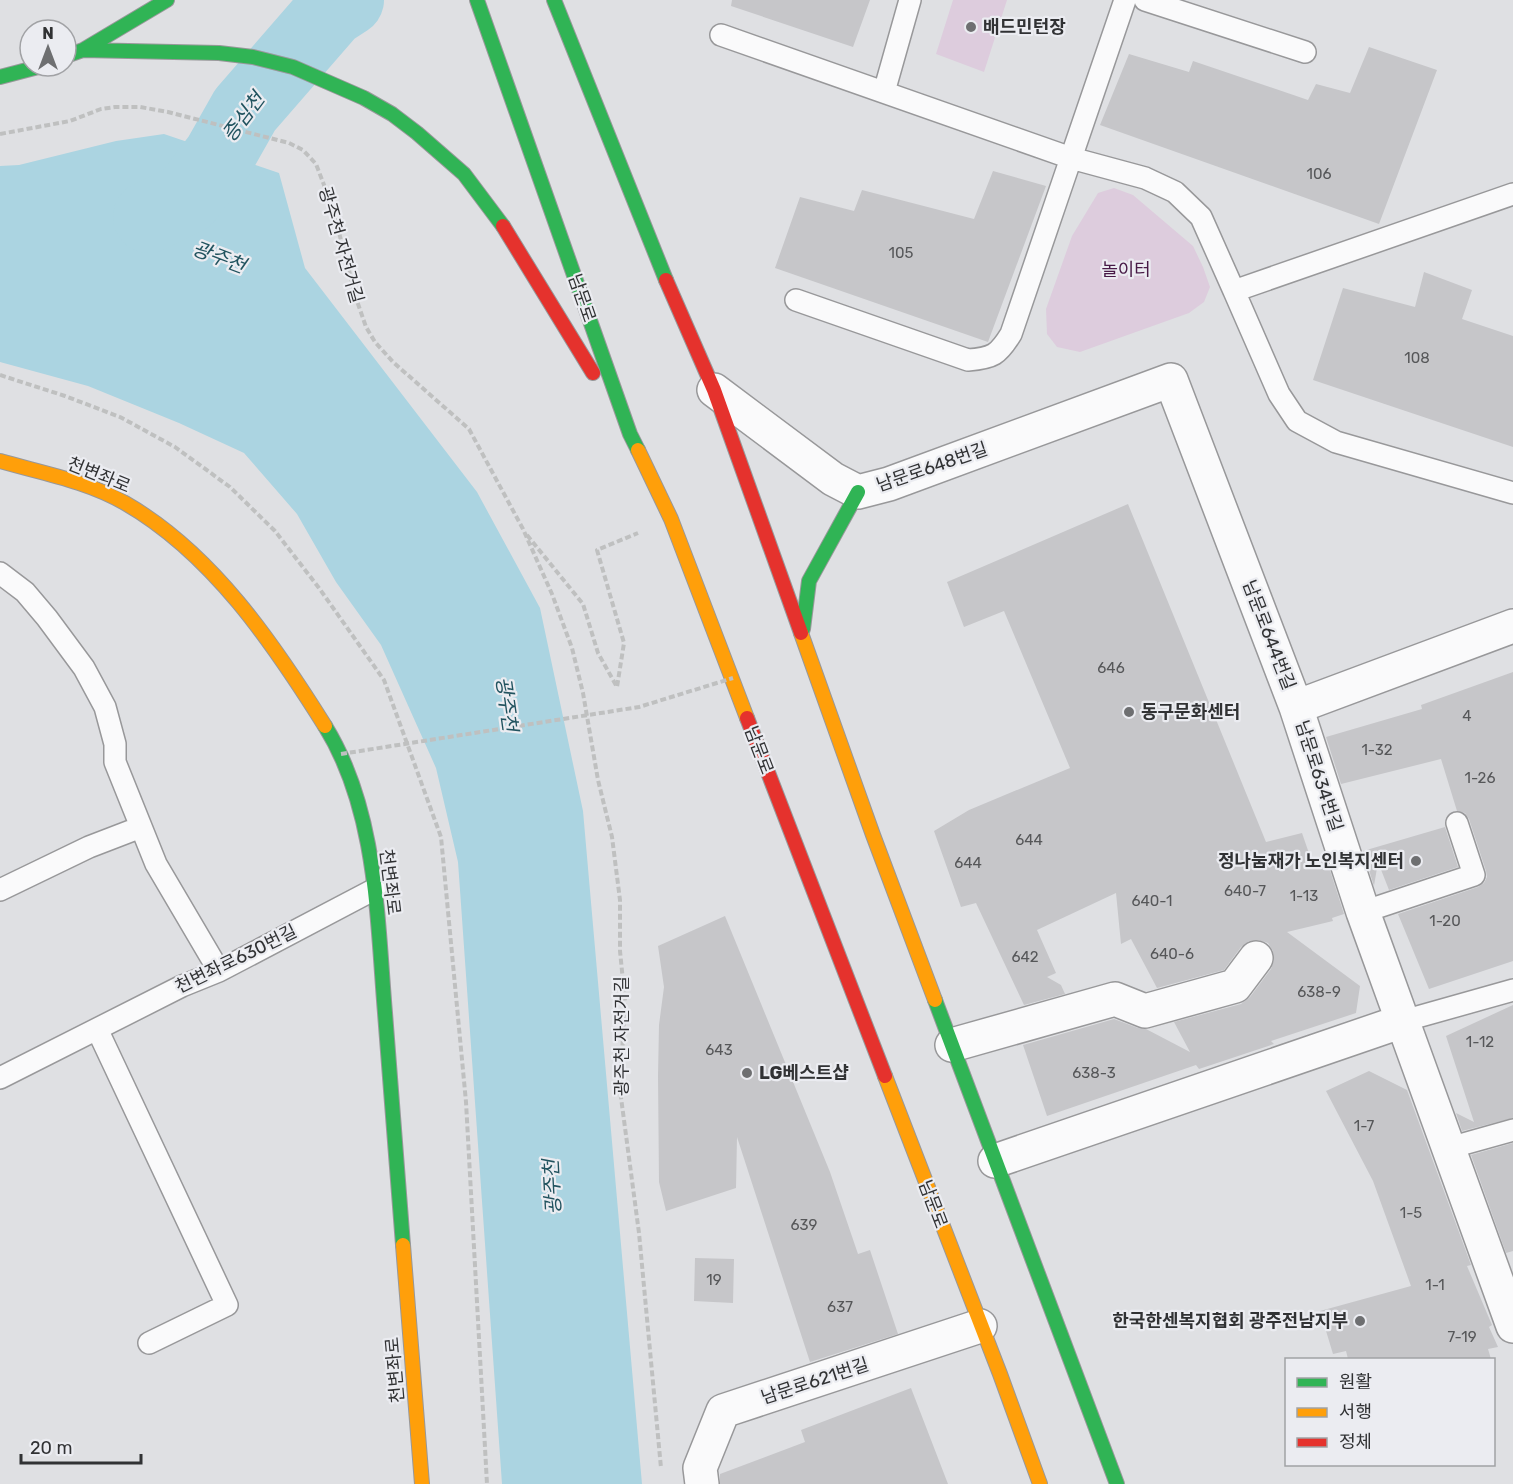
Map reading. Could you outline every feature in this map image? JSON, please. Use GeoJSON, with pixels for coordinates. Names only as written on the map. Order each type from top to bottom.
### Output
{"type":"FeatureCollection","features":[{"type":"Feature","properties":{"kind":"main road"},"geometry":{"type":"LineString","coordinates":[[78,52],[167,0]]}},
{"type":"Feature","properties":{"kind":"main road","name":"남문로"},"geometry":{"type":"LineString","coordinates":[[477,0],[630,434],[671,519],[1000,1374],[1040,1484]]}},
{"type":"Feature","properties":{"kind":"main road"},"geometry":{"type":"LineString","coordinates":[[554,0],[668,284],[714,390],[873,835],[1117,1484]]}},
{"type":"Feature","properties":{"kind":"main road"},"geometry":{"type":"LineString","coordinates":[[82,50],[219,53],[253,57],[292,67],[364,98],[392,114],[464,174],[546,294],[630,434]]}},
{"type":"Feature","properties":{"kind":"main road"},"geometry":{"type":"LineString","coordinates":[[0,77],[18,72]]}},
{"type":"Feature","properties":{"kind":"main road","name":"천변좌로"},"geometry":{"type":"LineString","coordinates":[[0,461],[85,486],[124,503],[168,532],[206,568],[245,612],[307,698],[341,754],[354,788],[375,889],[422,1484]]}},
{"type":"Feature","properties":{"kind":"main road"},"geometry":{"type":"LineString","coordinates":[[802,637],[809,581],[858,492]]}},
{"type":"Feature","properties":{"kind":"street","name":"남문로648번길"},"geometry":{"type":"LineString","coordinates":[[714,390],[833,479],[858,492],[889,484],[1171,380]]}},
{"type":"Feature","properties":{"kind":"street","name":"남문로644번길"},"geometry":{"type":"LineString","coordinates":[[1171,380],[1296,707],[1513,626]]}},
{"type":"Feature","properties":{"kind":"street","name":"남문로634번길"},"geometry":{"type":"LineString","coordinates":[[1296,707],[1363,912],[1510,1311]]}},
{"type":"Feature","properties":{"kind":"street"},"geometry":{"type":"LineString","coordinates":[[952,1045],[1115,999],[1145,1011],[1235,986],[1256,958]]}},
{"type":"Feature","properties":{"kind":"street"},"geometry":{"type":"LineString","coordinates":[[996,1161],[1403,1021]]}},
{"type":"Feature","properties":{"kind":"street","name":"남문로621번길"},"geometry":{"type":"LineString","coordinates":[[702,1484],[699,1468],[723,1411],[980,1326]]}},
{"type":"Feature","properties":{"kind":"lane"},"geometry":{"type":"LineString","coordinates":[[884,92],[910,0]]}},
{"type":"Feature","properties":{"kind":"lane"},"geometry":{"type":"LineString","coordinates":[[796,300],[968,360],[988,358],[1001,350],[1011,334],[1125,0]]}},
{"type":"Feature","properties":{"kind":"lane"},"geometry":{"type":"LineString","coordinates":[[1145,0],[1305,52]]}},
{"type":"Feature","properties":{"kind":"lane"},"geometry":{"type":"LineString","coordinates":[[721,35],[1071,158],[1144,178],[1175,192],[1201,217],[1280,394],[1297,421],[1336,442],[1513,493]]}},
{"type":"Feature","properties":{"kind":"lane"},"geometry":{"type":"LineString","coordinates":[[1234,291],[1513,194]]}},
{"type":"Feature","properties":{"kind":"lane"},"geometry":{"type":"LineString","coordinates":[[0,573],[25,592],[47,618],[84,668],[100,697],[115,744],[115,762],[156,864],[219,971]]}},
{"type":"Feature","properties":{"kind":"lane"},"geometry":{"type":"LineString","coordinates":[[1363,912],[1474,875],[1457,823]]}},
{"type":"Feature","properties":{"kind":"lane"},"geometry":{"type":"LineString","coordinates":[[0,890],[88,847],[141,827]]}},
{"type":"Feature","properties":{"kind":"lane","name":"천변좌로630번길"},"geometry":{"type":"LineString","coordinates":[[0,1078],[182,986],[219,971],[375,889]]}},
{"type":"Feature","properties":{"kind":"lane"},"geometry":{"type":"LineString","coordinates":[[1403,1021],[1513,990]]}},
{"type":"Feature","properties":{"kind":"lane"},"geometry":{"type":"LineString","coordinates":[[97,1029],[227,1305],[149,1342]]}},
{"type":"Feature","properties":{"kind":"lane"},"geometry":{"type":"LineString","coordinates":[[1449,1149],[1513,1130]]}},
{"type":"Feature","properties":{"kind":"path","name":"광주천 자전거길"},"geometry":{"type":"LineString","coordinates":[[0,134],[70,121],[101,109],[140,107],[289,142],[303,150],[316,164],[332,206],[357,301],[370,335],[393,362],[469,429],[523,529],[552,594],[572,648],[583,693],[598,780],[612,837],[620,900],[620,951],[625,1001],[620,1090],[639,1233],[661,1473]]}},
{"type":"Feature","properties":{"kind":"path","name":"광주천 자전거길"},"geometry":{"type":"LineString","coordinates":[[523,529],[583,604],[598,653],[617,687],[624,643],[597,550],[671,519]]}},
{"type":"Feature","properties":{"kind":"path"},"geometry":{"type":"LineString","coordinates":[[341,754],[639,707],[733,678]]}},
{"type":"Feature","properties":{"kind":"green space","name":"배드민턴장"},"geometry":{"type":"Polygon","coordinates":[[[953,0],[1007,0],[984,72],[936,54],[953,0]]]}},
{"type":"Feature","properties":{"kind":"green space","name":"놀이터"},"geometry":{"type":"Polygon","coordinates":[[[1114,188],[1133,195],[1193,246],[1210,287],[1204,302],[1189,313],[1080,352],[1057,347],[1047,334],[1046,309],[1072,236],[1098,193],[1114,188]]]}},
{"type":"Feature","properties":{"kind":"water","name":"광주천"},"geometry":{"type":"Polygon","coordinates":[[[164,134],[279,173],[305,268],[477,492],[540,608],[583,811],[642,1484],[502,1484],[458,862],[436,768],[381,645],[336,582],[297,514],[244,453],[179,423],[88,386],[0,362],[0,166],[19,165],[116,141],[164,134]]]}},
{"type":"Feature","properties":{"kind":"building"},"geometry":{"type":"Polygon","coordinates":[[[732,0],[870,0],[853,47],[731,6],[732,0]]]}},
{"type":"Feature","properties":{"kind":"building"},"geometry":{"type":"Polygon","coordinates":[[[1369,47],[1437,70],[1379,224],[1100,125],[1129,54],[1189,72],[1193,61],[1308,100],[1316,84],[1350,93],[1369,47]]]}},
{"type":"Feature","properties":{"kind":"building"},"geometry":{"type":"Polygon","coordinates":[[[993,171],[1046,186],[988,342],[775,268],[800,197],[854,211],[862,190],[974,219],[993,171]]]}},
{"type":"Feature","properties":{"kind":"building"},"geometry":{"type":"Polygon","coordinates":[[[1424,272],[1472,290],[1462,319],[1513,336],[1513,447],[1313,380],[1343,288],[1415,307],[1424,272]]]}},
{"type":"Feature","properties":{"kind":"building"},"geometry":{"type":"Polygon","coordinates":[[[1128,504],[1266,842],[1302,833],[1313,865],[1327,861],[1344,914],[1332,918],[1333,921],[1287,932],[1360,986],[1356,1013],[1271,1041],[1274,1044],[1199,1069],[1196,1065],[1047,1116],[1023,1045],[1114,1019],[1146,1029],[1190,1052],[1174,1022],[1241,1004],[1250,997],[1271,969],[1274,961],[1273,951],[1268,943],[1259,940],[1249,941],[1241,947],[1224,970],[1157,988],[1131,939],[1121,944],[1116,893],[1037,930],[1056,973],[1047,977],[1061,985],[1065,994],[1024,1005],[976,903],[961,907],[934,831],[969,810],[1070,768],[1004,611],[964,627],[947,582],[1128,504]]]}},
{"type":"Feature","properties":{"kind":"building"},"geometry":{"type":"Polygon","coordinates":[[[1513,672],[1513,961],[1429,989],[1398,914],[1484,883],[1487,877],[1486,871],[1469,819],[1465,813],[1457,811],[1441,759],[1341,784],[1326,737],[1422,709],[1421,705],[1513,672]]]}},
{"type":"Feature","properties":{"kind":"building","name":"정나눔재가 노인복지센터"},"geometry":{"type":"Polygon","coordinates":[[[1445,827],[1458,867],[1389,890],[1378,862],[1374,886],[1363,851],[1445,827]]]}},
{"type":"Feature","properties":{"kind":"building"},"geometry":{"type":"Polygon","coordinates":[[[725,916],[830,1172],[858,1254],[870,1250],[898,1334],[810,1362],[737,1137],[736,1188],[666,1211],[659,1182],[659,1025],[664,987],[658,946],[725,916]]]}},
{"type":"Feature","properties":{"kind":"building"},"geometry":{"type":"Polygon","coordinates":[[[1513,1005],[1513,1118],[1462,1131],[1456,1113],[1474,1122],[1446,1036],[1513,1005]]]}},
{"type":"Feature","properties":{"kind":"building"},"geometry":{"type":"Polygon","coordinates":[[[1369,1071],[1407,1090],[1471,1265],[1467,1266],[1492,1325],[1489,1327],[1498,1347],[1488,1349],[1491,1358],[1348,1358],[1346,1351],[1333,1354],[1320,1311],[1411,1286],[1373,1181],[1326,1091],[1369,1071]]]}},
{"type":"Feature","properties":{"kind":"building"},"geometry":{"type":"Polygon","coordinates":[[[1513,1143],[1513,1251],[1506,1253],[1471,1155],[1513,1143]]]}},
{"type":"Feature","properties":{"kind":"building"},"geometry":{"type":"Polygon","coordinates":[[[695,1258],[734,1259],[733,1303],[694,1301],[695,1258]]]}},
{"type":"Feature","properties":{"kind":"building"},"geometry":{"type":"Polygon","coordinates":[[[911,1388],[948,1484],[720,1484],[720,1474],[805,1442],[801,1430],[911,1388]]]}},
{"type":"Feature","properties":{"kind":"waterway","name":"증심천"},"geometry":{"type":"LineString","coordinates":[[149,217],[187,198],[219,156],[245,110],[331,11],[348,0]]}},
{"type":"Feature","properties":{"kind":"traffic: fast"},"geometry":{"type":"LineString","coordinates":[[78,52],[167,0]]}},
{"type":"Feature","properties":{"kind":"traffic: fast"},"geometry":{"type":"LineString","coordinates":[[477,0],[630,434],[638,450]]}},
{"type":"Feature","properties":{"kind":"traffic: fast"},"geometry":{"type":"LineString","coordinates":[[554,0],[666,280]]}},
{"type":"Feature","properties":{"kind":"traffic: fast"},"geometry":{"type":"LineString","coordinates":[[83,50],[219,53],[253,57],[293,67],[364,98],[392,114],[464,174],[503,226]]}},
{"type":"Feature","properties":{"kind":"traffic: fast"},"geometry":{"type":"LineString","coordinates":[[0,77],[18,72]]}},
{"type":"Feature","properties":{"kind":"traffic: fast"},"geometry":{"type":"LineString","coordinates":[[803,629],[809,581],[858,492]]}},
{"type":"Feature","properties":{"kind":"traffic: fast"},"geometry":{"type":"LineString","coordinates":[[325,726],[342,759],[355,793],[372,865],[380,939],[403,1245]]}},
{"type":"Feature","properties":{"kind":"traffic: fast"},"geometry":{"type":"LineString","coordinates":[[935,1000],[1117,1484]]}},
{"type":"Feature","properties":{"kind":"traffic: slow"},"geometry":{"type":"LineString","coordinates":[[638,450],[671,519],[747,718]]}},
{"type":"Feature","properties":{"kind":"traffic: slow"},"geometry":{"type":"LineString","coordinates":[[0,461],[64,478],[110,495],[156,524],[186,547],[213,574],[262,632],[325,726]]}},
{"type":"Feature","properties":{"kind":"traffic: slow"},"geometry":{"type":"LineString","coordinates":[[801,633],[935,1000]]}},
{"type":"Feature","properties":{"kind":"traffic: slow"},"geometry":{"type":"LineString","coordinates":[[885,1076],[1040,1484]]}},
{"type":"Feature","properties":{"kind":"traffic: slow"},"geometry":{"type":"LineString","coordinates":[[403,1245],[422,1484]]}},
{"type":"Feature","properties":{"kind":"traffic: jam"},"geometry":{"type":"LineString","coordinates":[[503,226],[593,373]]}},
{"type":"Feature","properties":{"kind":"traffic: jam"},"geometry":{"type":"LineString","coordinates":[[666,280],[714,390],[801,633]]}},
{"type":"Feature","properties":{"kind":"traffic: jam"},"geometry":{"type":"LineString","coordinates":[[747,718],[885,1076]]}},
{"type":"Feature","properties":{"kind":"place","name":"배드민턴장"},"geometry":{"type":"Point","coordinates":[971,27]}},
{"type":"Feature","properties":{"kind":"place","name":"동구문화센터"},"geometry":{"type":"Point","coordinates":[1129,712]}},
{"type":"Feature","properties":{"kind":"place","name":"정나눔재가 노인복지센터"},"geometry":{"type":"Point","coordinates":[1416,861]}},
{"type":"Feature","properties":{"kind":"place","name":"LG베스트샵"},"geometry":{"type":"Point","coordinates":[747,1073]}},
{"type":"Feature","properties":{"kind":"place","name":"한국한센복지협회 광주전남지부"},"geometry":{"type":"Point","coordinates":[1360,1321]}}]}
